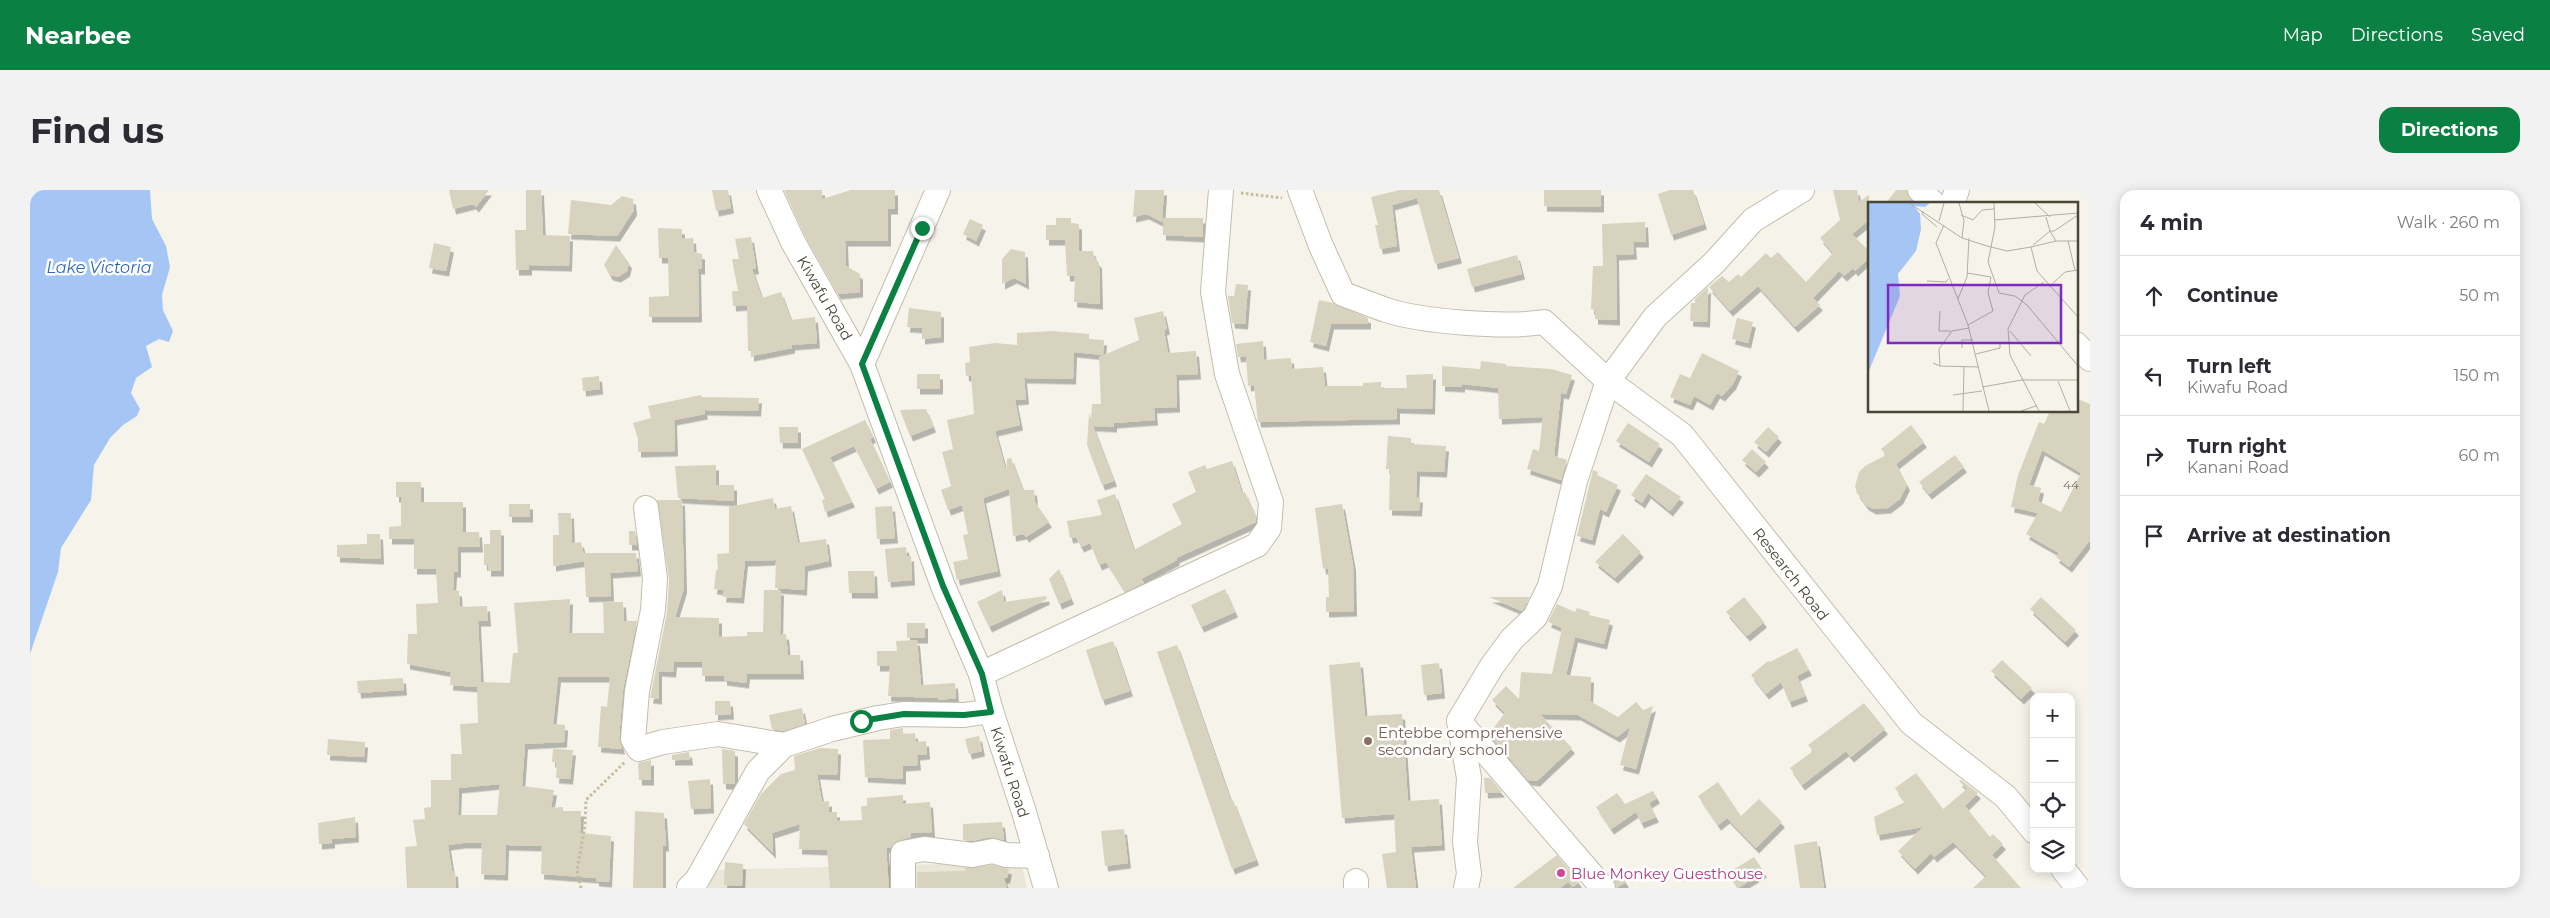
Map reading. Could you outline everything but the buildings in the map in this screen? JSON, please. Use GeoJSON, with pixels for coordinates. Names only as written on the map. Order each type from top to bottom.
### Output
{"type":"FeatureCollection","features":[{"type":"Feature","properties":{"kind":"street","name":"Kiwafu Road"},"geometry":{"type":"LineString","coordinates":[[769,190],[793,242],[862,364],[943,586],[982,674],[991,712],[1046,888]]}},
{"type":"Feature","properties":{"kind":"street"},"geometry":{"type":"LineString","coordinates":[[862,364],[938,190]]}},
{"type":"Feature","properties":{"kind":"street"},"geometry":{"type":"LineString","coordinates":[[982,674],[1257,545],[1269,528],[1271,502],[1227,374],[1213,292],[1221,190]]}},
{"type":"Feature","properties":{"kind":"street"},"geometry":{"type":"LineString","coordinates":[[1466,888],[1469,874],[1465,842],[1469,778],[1459,721],[1492,666],[1512,639],[1535,617],[1550,586],[1575,481],[1608,381],[1655,317],[1714,263],[1752,220],[1802,190]]}},
{"type":"Feature","properties":{"kind":"street"},"geometry":{"type":"LineString","coordinates":[[1920,190],[1932,202]]}},
{"type":"Feature","properties":{"kind":"street"},"geometry":{"type":"LineString","coordinates":[[1953,202],[1957,190]]}},
{"type":"Feature","properties":{"kind":"street","name":"Research Road"},"geometry":{"type":"LineString","coordinates":[[1303,195],[1343,294],[1388,311],[1420,317],[1467,323],[1528,324],[1544,322],[1608,381],[1682,435],[1911,722],[2006,797],[2032,828]]}},
{"type":"Feature","properties":{"kind":"street"},"geometry":{"type":"LineString","coordinates":[[2078,346],[2090,358]]}},
{"type":"Feature","properties":{"kind":"street"},"geometry":{"type":"LineString","coordinates":[[646,508],[655,578],[653,610],[637,691],[633,739],[639,749],[663,742],[718,734],[784,745]]}},
{"type":"Feature","properties":{"kind":"street"},"geometry":{"type":"LineString","coordinates":[[689,888],[697,880],[758,771],[784,745],[832,729],[878,718],[904,714],[964,715],[991,712]]}},
{"type":"Feature","properties":{"kind":"street"},"geometry":{"type":"LineString","coordinates":[[1459,721],[1603,888]]}},
{"type":"Feature","properties":{"kind":"street"},"geometry":{"type":"LineString","coordinates":[[903,888],[904,853],[924,849],[972,855],[993,851],[1006,855],[1037,856]]}},
{"type":"Feature","properties":{"kind":"street"},"geometry":{"type":"LineString","coordinates":[[2066,873],[2078,888]]}},
{"type":"Feature","properties":{"kind":"path"},"geometry":{"type":"LineString","coordinates":[[1221,190],[1303,195]]}},
{"type":"Feature","properties":{"kind":"path"},"geometry":{"type":"LineString","coordinates":[[581,888],[576,870],[585,826],[586,800],[639,749]]}},
{"type":"Feature","properties":{"kind":"shaded area"},"geometry":{"type":"Polygon","coordinates":[[[1021,862],[1027,888],[709,888],[709,870],[1021,862]]]}},
{"type":"Feature","properties":{"kind":"water","name":"Lake Victoria"},"geometry":{"type":"Polygon","coordinates":[[[30,190],[150,190],[152,219],[166,246],[170,267],[162,295],[163,310],[173,331],[169,342],[159,339],[146,346],[152,367],[136,378],[131,393],[140,409],[137,416],[123,425],[110,438],[94,465],[91,500],[61,548],[58,572],[30,654],[30,190]]]}},
{"type":"Feature","properties":{"kind":"place","name":"Entebbe comprehensive secondary school"},"geometry":{"type":"Point","coordinates":[1368,741]}},
{"type":"Feature","properties":{"kind":"place","name":"Blue Monkey Guesthouse"},"geometry":{"type":"Point","coordinates":[1561,873]}},
{"type":"Feature","properties":{"kind":"route"},"geometry":{"type":"LineString","coordinates":[[861,721],[904,714],[964,715],[991,712],[982,674],[943,586],[902,469],[862,364],[922,228]]}}]}
